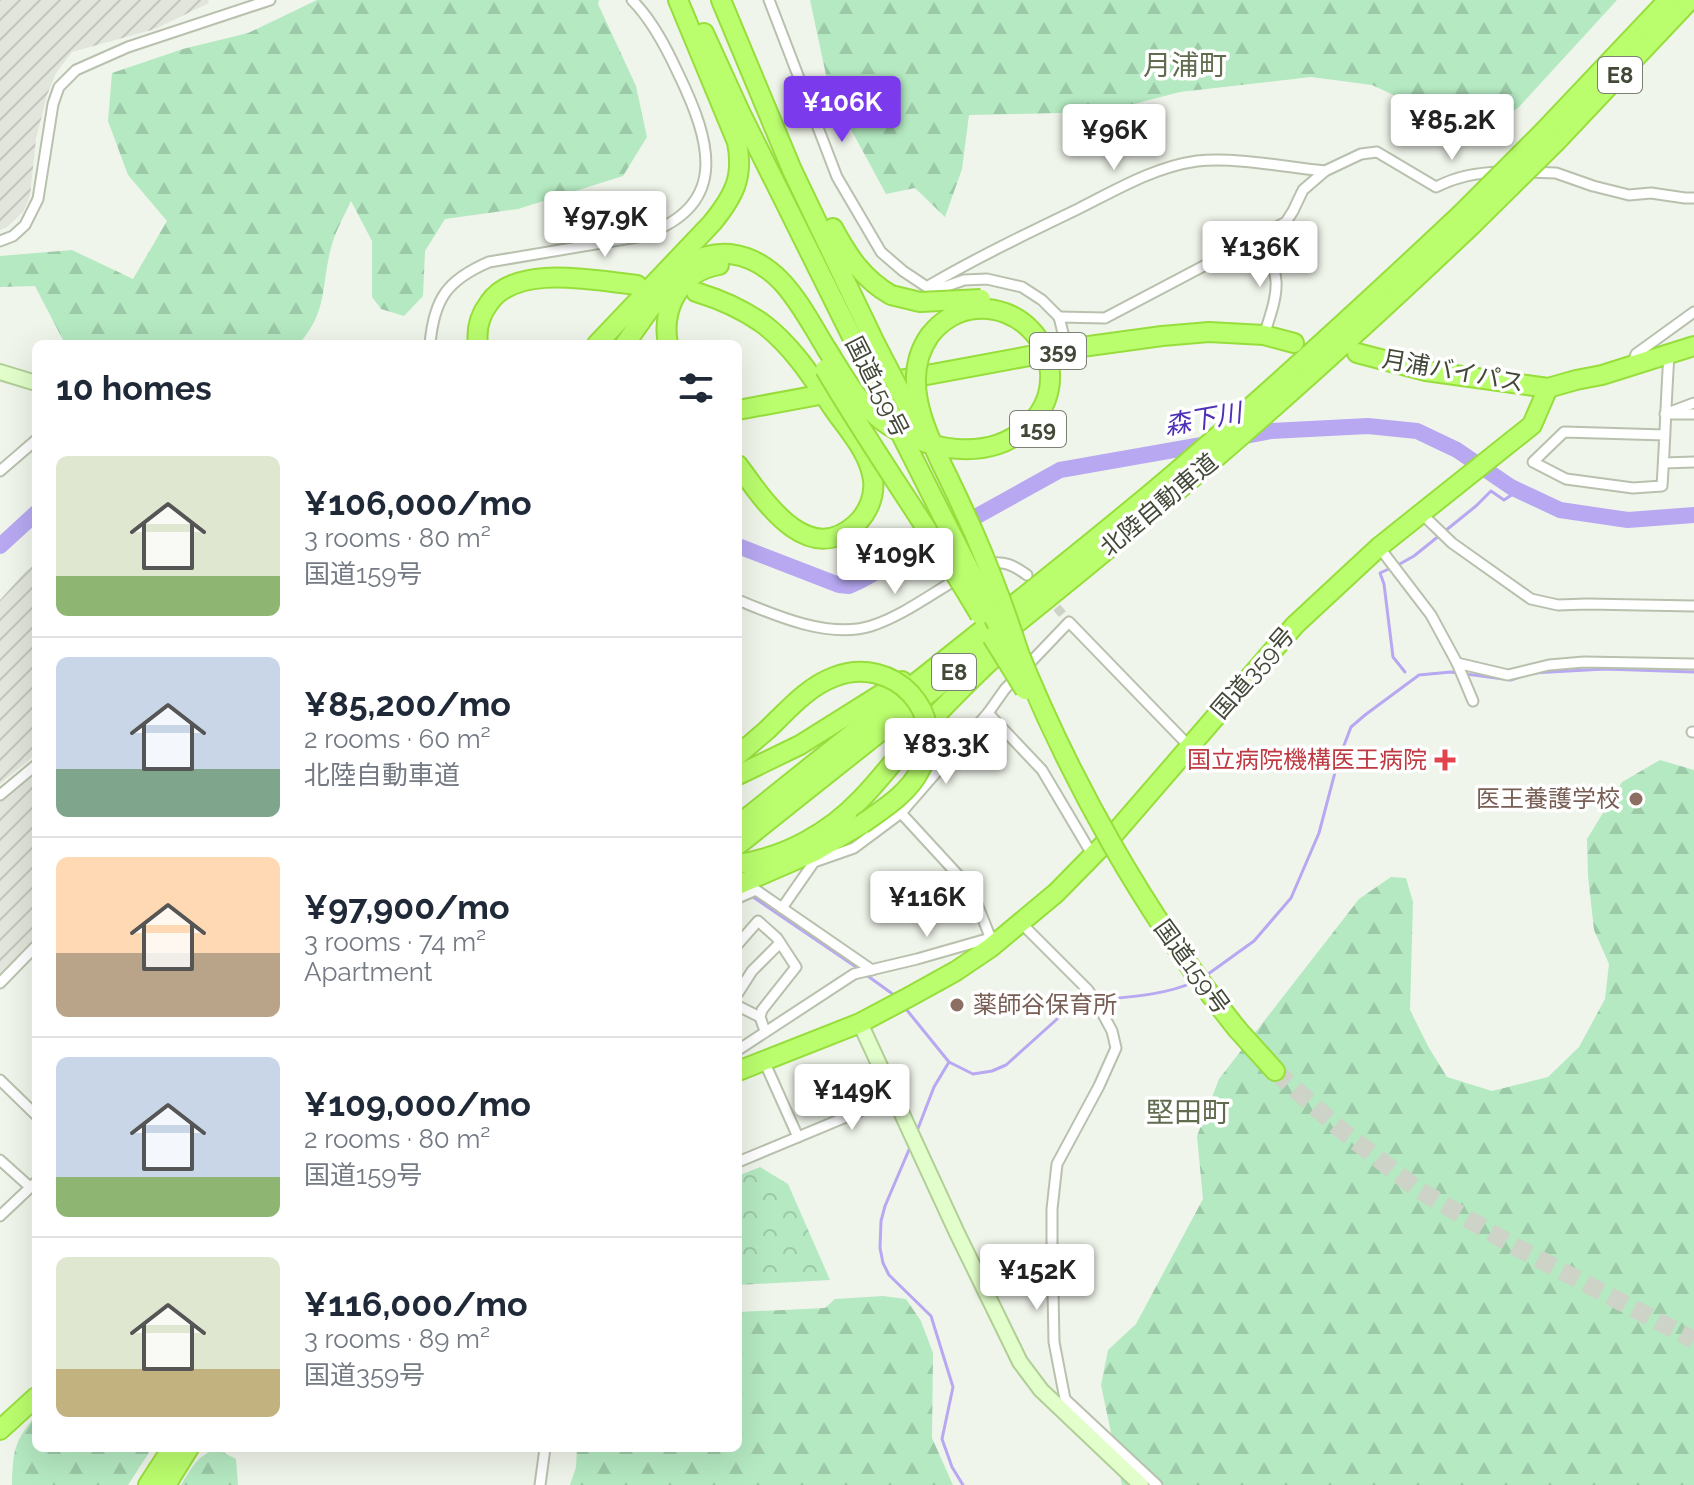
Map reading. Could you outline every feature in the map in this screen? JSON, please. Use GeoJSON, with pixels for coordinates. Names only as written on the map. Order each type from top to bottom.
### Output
{"type":"FeatureCollection","features":[{"type":"Feature","properties":{"kind":"highway","name":"159"},"geometry":{"type":"LineString","coordinates":[[600,340],[637,293],[721,212],[734,192],[739,172],[737,142],[678,0]]}},
{"type":"Feature","properties":{"kind":"highway","name":"国道159号"},"geometry":{"type":"LineString","coordinates":[[689,0],[741,114],[972,539],[1019,653],[1073,771]]}},
{"type":"Feature","properties":{"kind":"highway","name":"国道159号"},"geometry":{"type":"LineString","coordinates":[[721,0],[867,347],[1054,736],[1140,893],[1207,991],[1275,1071]]}},
{"type":"Feature","properties":{"kind":"highway","name":"北陸自動車道"},"geometry":{"type":"LineString","coordinates":[[742,842],[1049,596],[1290,383],[1381,311],[1466,220],[1681,2]]}},
{"type":"Feature","properties":{"kind":"highway","name":"159"},"geometry":{"type":"LineString","coordinates":[[752,78],[852,261],[868,280],[891,295],[920,302],[973,298],[997,300],[1030,316],[1040,324],[1053,345],[1060,369],[1058,392],[1055,404],[1041,426],[1020,444],[995,454],[964,459],[936,456],[923,453],[884,433],[860,414],[821,350]]}},
{"type":"Feature","properties":{"kind":"highway","name":"159"},"geometry":{"type":"LineString","coordinates":[[637,293],[689,263],[711,255],[734,255],[755,261],[773,272],[788,288],[847,406],[931,534],[1054,736]]}},
{"type":"Feature","properties":{"kind":"highway","name":"159"},"geometry":{"type":"LineString","coordinates":[[712,266],[746,269],[767,282],[855,394],[882,421],[931,445],[944,447],[969,449],[993,446],[1026,428],[1041,410],[1050,380],[1048,360],[1034,333],[1016,318],[995,310],[972,309],[951,317],[933,331],[921,351],[916,373],[917,396],[928,435],[934,447],[975,536],[1019,653]]}},
{"type":"Feature","properties":{"kind":"highway"},"geometry":{"type":"LineString","coordinates":[[617,340],[672,287],[689,275],[712,266]]}},
{"type":"Feature","properties":{"kind":"highway"},"geometry":{"type":"LineString","coordinates":[[668,340],[667,315],[674,295],[689,278],[712,266]]}},
{"type":"Feature","properties":{"kind":"highway"},"geometry":{"type":"LineString","coordinates":[[617,340],[669,276]]}},
{"type":"Feature","properties":{"kind":"highway"},"geometry":{"type":"LineString","coordinates":[[478,340],[479,323],[487,305],[500,291],[518,281],[549,277],[637,293]]}},
{"type":"Feature","properties":{"kind":"highway"},"geometry":{"type":"LineString","coordinates":[[488,340],[488,324],[493,313],[500,303],[518,290],[551,285],[637,293]]}},
{"type":"Feature","properties":{"kind":"highway"},"geometry":{"type":"LineString","coordinates":[[616,340],[637,293]]}},
{"type":"Feature","properties":{"kind":"highway"},"geometry":{"type":"LineString","coordinates":[[695,296],[738,308],[772,331],[790,350],[861,471],[861,498],[853,513],[839,525],[823,528],[807,525],[792,517],[774,499],[742,457]]}},
{"type":"Feature","properties":{"kind":"highway","name":"359"},"geometry":{"type":"LineString","coordinates":[[818,395],[1067,349],[1162,336],[1209,332],[1264,335],[1294,343]]}},
{"type":"Feature","properties":{"kind":"highway"},"geometry":{"type":"LineString","coordinates":[[1548,388],[1632,367],[1694,346]]}},
{"type":"Feature","properties":{"kind":"highway","name":"月浦バイパス"},"geometry":{"type":"LineString","coordinates":[[1357,353],[1426,371],[1548,388]]}},
{"type":"Feature","properties":{"kind":"highway","name":"国道359号"},"geometry":{"type":"LineString","coordinates":[[742,1069],[860,1023],[956,971],[990,948],[1056,893],[1115,833],[1295,625],[1379,547],[1532,425],[1548,388]]}},
{"type":"Feature","properties":{"kind":"highway"},"geometry":{"type":"LineString","coordinates":[[742,409],[818,395]]}},
{"type":"Feature","properties":{"kind":"highway"},"geometry":{"type":"LineString","coordinates":[[742,470],[773,512],[797,531],[829,537],[853,527],[865,514],[871,498],[871,470],[862,450],[818,395]]}},
{"type":"Feature","properties":{"kind":"highway"},"geometry":{"type":"LineString","coordinates":[[742,863],[769,857],[803,842],[849,811],[952,698],[1160,495]]}},
{"type":"Feature","properties":{"kind":"highway","name":"北陸自動車道"},"geometry":{"type":"LineString","coordinates":[[742,822],[1127,512],[1160,495]]}},
{"type":"Feature","properties":{"kind":"highway"},"geometry":{"type":"LineString","coordinates":[[742,773],[825,730],[911,675],[988,620],[1127,512]]}},
{"type":"Feature","properties":{"kind":"highway"},"geometry":{"type":"LineString","coordinates":[[742,752],[812,689],[823,682],[856,672],[878,674],[896,681],[913,696],[924,713],[929,736],[920,772],[905,791],[862,824],[814,852],[742,883]]}},
{"type":"Feature","properties":{"kind":"highway"},"geometry":{"type":"LineString","coordinates":[[0,1430],[32,1401]]}},
{"type":"Feature","properties":{"kind":"highway"},"geometry":{"type":"LineString","coordinates":[[148,1485],[169,1452]]}},
{"type":"Feature","properties":{"kind":"highway"},"geometry":{"type":"LineString","coordinates":[[166,1485],[187,1452]]}},
{"type":"Feature","properties":{"kind":"main road"},"geometry":{"type":"LineString","coordinates":[[0,372],[32,382]]}},
{"type":"Feature","properties":{"kind":"main road"},"geometry":{"type":"LineString","coordinates":[[860,1023],[1020,1362],[1041,1390],[1141,1485]]}},
{"type":"Feature","properties":{"kind":"street"},"geometry":{"type":"LineString","coordinates":[[0,241],[13,236],[25,225],[38,199],[53,104],[59,87],[76,70],[128,47],[270,0]]}},
{"type":"Feature","properties":{"kind":"street"},"geometry":{"type":"LineString","coordinates":[[431,340],[440,300],[458,278],[473,269],[489,262],[653,232],[676,221],[699,193],[705,177],[707,156],[695,107],[664,44],[632,0]]}},
{"type":"Feature","properties":{"kind":"street"},"geometry":{"type":"LineString","coordinates":[[769,0],[837,177],[881,252],[927,287],[987,279],[1022,287],[1042,300],[1059,317],[1067,349]]}},
{"type":"Feature","properties":{"kind":"street"},"geometry":{"type":"LineString","coordinates":[[1059,317],[1105,318],[1253,240],[1286,222],[1303,190],[1325,171],[1361,154],[1377,152],[1436,187],[1476,173],[1515,171],[1556,173],[1629,195],[1651,193],[1694,198]]}},
{"type":"Feature","properties":{"kind":"street"},"geometry":{"type":"LineString","coordinates":[[927,287],[1056,219],[1174,165],[1200,161],[1253,161],[1325,171]]}},
{"type":"Feature","properties":{"kind":"street"},"geometry":{"type":"LineString","coordinates":[[1253,240],[1266,252],[1275,269],[1276,290],[1264,335]]}},
{"type":"Feature","properties":{"kind":"street"},"geometry":{"type":"LineString","coordinates":[[1632,367],[1636,354],[1694,312]]}},
{"type":"Feature","properties":{"kind":"street"},"geometry":{"type":"LineString","coordinates":[[1665,435],[1564,432],[1533,462],[1566,479],[1633,488],[1662,486],[1664,463],[1665,435],[1665,414],[1669,355]]}},
{"type":"Feature","properties":{"kind":"street"},"geometry":{"type":"LineString","coordinates":[[1665,414],[1694,403]]}},
{"type":"Feature","properties":{"kind":"street"},"geometry":{"type":"LineString","coordinates":[[1665,414],[1694,414]]}},
{"type":"Feature","properties":{"kind":"street"},"geometry":{"type":"LineString","coordinates":[[0,471],[32,443]]}},
{"type":"Feature","properties":{"kind":"street"},"geometry":{"type":"LineString","coordinates":[[1664,463],[1694,462]]}},
{"type":"Feature","properties":{"kind":"street"},"geometry":{"type":"LineString","coordinates":[[1422,514],[1452,543],[1531,599],[1558,605],[1694,606]]}},
{"type":"Feature","properties":{"kind":"street"},"geometry":{"type":"LineString","coordinates":[[1379,547],[1431,615],[1473,701]]}},
{"type":"Feature","properties":{"kind":"street"},"geometry":{"type":"LineString","coordinates":[[742,602],[778,617],[843,630],[868,627],[889,619],[979,566],[997,562],[1012,564],[1027,575]]}},
{"type":"Feature","properties":{"kind":"street"},"geometry":{"type":"LineString","coordinates":[[782,908],[814,862],[854,848],[901,813],[1005,689],[1069,622],[1190,747]]}},
{"type":"Feature","properties":{"kind":"street"},"geometry":{"type":"LineString","coordinates":[[1458,666],[1508,675],[1549,665],[1584,662],[1694,664]]}},
{"type":"Feature","properties":{"kind":"street"},"geometry":{"type":"LineString","coordinates":[[988,713],[1042,770],[1093,856]]}},
{"type":"Feature","properties":{"kind":"street"},"geometry":{"type":"LineString","coordinates":[[0,795],[32,768]]}},
{"type":"Feature","properties":{"kind":"street"},"geometry":{"type":"LineString","coordinates":[[901,813],[971,889],[991,939]]}},
{"type":"Feature","properties":{"kind":"street"},"geometry":{"type":"LineString","coordinates":[[742,896],[756,890],[865,971]]}},
{"type":"Feature","properties":{"kind":"street"},"geometry":{"type":"LineString","coordinates":[[742,939],[758,921],[780,943],[796,967],[762,1010],[760,1017],[765,1031]]}},
{"type":"Feature","properties":{"kind":"street"},"geometry":{"type":"LineString","coordinates":[[742,1047],[854,974],[991,939],[1020,922],[1090,993],[1112,1031],[1116,1048],[1057,1164],[1052,1209],[1054,1342],[1065,1399],[1157,1485]]}},
{"type":"Feature","properties":{"kind":"street"},"geometry":{"type":"LineString","coordinates":[[742,987],[752,971],[780,943]]}},
{"type":"Feature","properties":{"kind":"street"},"geometry":{"type":"LineString","coordinates":[[0,983],[32,950]]}},
{"type":"Feature","properties":{"kind":"street"},"geometry":{"type":"LineString","coordinates":[[742,1008],[760,1017]]}},
{"type":"Feature","properties":{"kind":"street"},"geometry":{"type":"LineString","coordinates":[[764,1061],[798,1137]]}},
{"type":"Feature","properties":{"kind":"street"},"geometry":{"type":"LineString","coordinates":[[0,1080],[32,1111]]}},
{"type":"Feature","properties":{"kind":"street"},"geometry":{"type":"LineString","coordinates":[[742,1160],[894,1097]]}},
{"type":"Feature","properties":{"kind":"street"},"geometry":{"type":"LineString","coordinates":[[0,1160],[32,1183]]}},
{"type":"Feature","properties":{"kind":"street"},"geometry":{"type":"LineString","coordinates":[[0,1216],[32,1185]]}},
{"type":"Feature","properties":{"kind":"street"},"geometry":{"type":"LineString","coordinates":[[540,1485],[544,1452]]}},
{"type":"Feature","properties":{"kind":"shaded area"},"geometry":{"type":"Polygon","coordinates":[[[0,0],[208,0],[209,3],[155,29],[72,52],[56,73],[47,95],[36,139],[30,196],[23,212],[0,230],[0,0]]]}},
{"type":"Feature","properties":{"kind":"shaded area"},"geometry":{"type":"Polygon","coordinates":[[[32,566],[32,757],[0,784],[0,600],[32,566]]]}},
{"type":"Feature","properties":{"kind":"shaded area"},"geometry":{"type":"Polygon","coordinates":[[[32,775],[32,942],[0,976],[0,802],[32,775]]]}},
{"type":"Feature","properties":{"kind":"green space"},"geometry":{"type":"Polygon","coordinates":[[[317,0],[599,0],[598,4],[636,86],[647,137],[623,176],[518,209],[445,219],[425,251],[423,296],[404,316],[381,309],[372,297],[372,241],[351,201],[333,242],[319,309],[302,340],[63,340],[35,286],[0,287],[0,256],[72,250],[133,279],[167,221],[128,175],[108,121],[112,73],[183,49],[248,33],[317,0]]]}},
{"type":"Feature","properties":{"kind":"green space"},"geometry":{"type":"Polygon","coordinates":[[[810,0],[1617,0],[1518,108],[1475,133],[1372,85],[1311,77],[1180,92],[1103,112],[969,115],[962,169],[945,217],[915,188],[886,194],[829,89],[810,0]]]}},
{"type":"Feature","properties":{"kind":"green space"},"geometry":{"type":"Polygon","coordinates":[[[1660,760],[1694,770],[1694,1485],[1122,1485],[1101,1385],[1108,1350],[1136,1324],[1203,1199],[1197,1136],[1219,1079],[1359,899],[1391,877],[1406,878],[1413,902],[1410,1010],[1447,1077],[1492,1091],[1548,1077],[1579,1047],[1605,999],[1609,964],[1594,930],[1587,839],[1622,782],[1660,760]]]}},
{"type":"Feature","properties":{"kind":"green space"},"geometry":{"type":"Polygon","coordinates":[[[760,1167],[788,1184],[830,1280],[742,1285],[742,1174],[760,1167]]]}},
{"type":"Feature","properties":{"kind":"green space"},"geometry":{"type":"Polygon","coordinates":[[[883,1296],[906,1299],[921,1321],[933,1353],[932,1438],[953,1485],[570,1485],[577,1452],[742,1452],[742,1312],[825,1308],[835,1299],[883,1296]]]}},
{"type":"Feature","properties":{"kind":"green space"},"geometry":{"type":"Polygon","coordinates":[[[32,1420],[32,1452],[149,1452],[128,1485],[12,1485],[16,1447],[32,1420]]]}},
{"type":"Feature","properties":{"kind":"green space"},"geometry":{"type":"Polygon","coordinates":[[[210,1452],[223,1452],[236,1459],[238,1485],[181,1485],[199,1459],[210,1452]]]}},
{"type":"Feature","properties":{"kind":"waterway","name":"森下川"},"geometry":{"type":"LineString","coordinates":[[1235,438],[1271,431],[1368,426],[1417,431],[1457,450],[1511,487],[1560,510],[1628,520],[1694,515]]}},
{"type":"Feature","properties":{"kind":"waterway","name":"森下川"},"geometry":{"type":"LineString","coordinates":[[742,548],[839,585],[849,586],[1060,470],[1213,443]]}},
{"type":"Feature","properties":{"kind":"waterway"},"geometry":{"type":"LineString","coordinates":[[1398,565],[1414,556],[1491,491],[1504,500],[1519,490]]}},
{"type":"Feature","properties":{"kind":"waterway","name":"森下川"},"geometry":{"type":"LineString","coordinates":[[0,546],[32,517]]}},
{"type":"Feature","properties":{"kind":"waterway"},"geometry":{"type":"LineString","coordinates":[[1391,568],[1380,573],[1393,657],[1405,672]]}},
{"type":"Feature","properties":{"kind":"waterway"},"geometry":{"type":"LineString","coordinates":[[1532,673],[1605,669],[1694,672]]}},
{"type":"Feature","properties":{"kind":"waterway"},"geometry":{"type":"LineString","coordinates":[[1204,977],[1254,941],[1291,898],[1319,833],[1338,761],[1351,727],[1419,675],[1458,673]]}},
{"type":"Feature","properties":{"kind":"waterway"},"geometry":{"type":"LineString","coordinates":[[1466,674],[1511,680],[1525,675]]}},
{"type":"Feature","properties":{"kind":"waterway"},"geometry":{"type":"LineString","coordinates":[[750,895],[859,969]]}},
{"type":"Feature","properties":{"kind":"waterway"},"geometry":{"type":"LineString","coordinates":[[865,974],[894,995]]}},
{"type":"Feature","properties":{"kind":"waterway"},"geometry":{"type":"LineString","coordinates":[[906,1009],[949,1062],[973,1074],[1006,1065],[1077,1002],[1151,994],[1194,982]]}},
{"type":"Feature","properties":{"kind":"waterway"},"geometry":{"type":"LineString","coordinates":[[917,1131],[934,1087],[949,1062]]}},
{"type":"Feature","properties":{"kind":"waterway"},"geometry":{"type":"LineString","coordinates":[[911,1145],[885,1206],[880,1248],[889,1275],[931,1316],[953,1387],[942,1439],[952,1467],[963,1485]]}},
{"type":"Feature","properties":{"kind":"tunnel"},"geometry":{"type":"LineString","coordinates":[[1048,597],[1069,622]]}},
{"type":"Feature","properties":{"kind":"tunnel"},"geometry":{"type":"LineString","coordinates":[[1275,1071],[1340,1129],[1416,1188],[1514,1246],[1694,1340]]}},
{"type":"Feature","properties":{"kind":"place","name":"国立病院機構医王病院"},"geometry":{"type":"Point","coordinates":[1445,760]}},
{"type":"Feature","properties":{"kind":"place","name":"医王養護学校"},"geometry":{"type":"Point","coordinates":[1636,799]}},
{"type":"Feature","properties":{"kind":"place","name":"薬師谷保育所"},"geometry":{"type":"Point","coordinates":[957,1005]}},
{"type":"Feature","properties":{"kind":"district","name":"月浦町"},"geometry":{"type":"Point","coordinates":[1185,65]}},
{"type":"Feature","properties":{"kind":"district","name":"堅田町"},"geometry":{"type":"Point","coordinates":[1188,1112]}}]}
